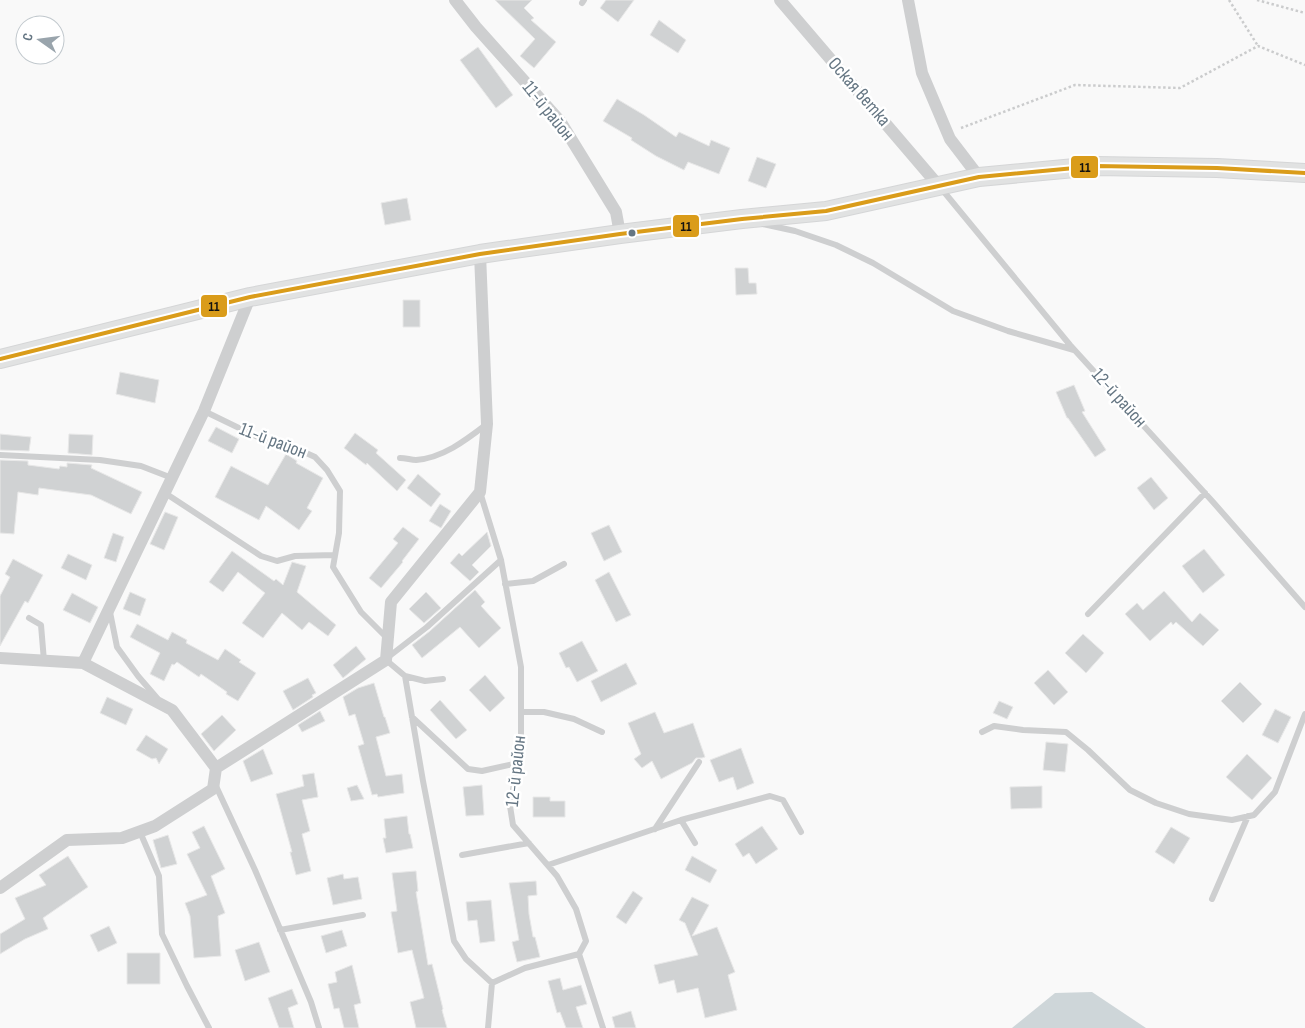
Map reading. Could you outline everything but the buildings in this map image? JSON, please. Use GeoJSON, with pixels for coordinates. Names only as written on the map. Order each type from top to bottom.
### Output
{"type":"FeatureCollection","features":[{"type":"Feature","properties":{"kind":"street","name":"11-й район"},"geometry":{"type":"LineString","coordinates":[[455,0],[476,27],[560,121],[616,212],[620,234]]}},
{"type":"Feature","properties":{"kind":"street","name":"Оская ветка"},"geometry":{"type":"LineString","coordinates":[[780,0],[938,185]]}},
{"type":"Feature","properties":{"kind":"street"},"geometry":{"type":"LineString","coordinates":[[908,0],[922,74],[950,138],[979,177]]}},
{"type":"Feature","properties":{"kind":"street"},"geometry":{"type":"LineString","coordinates":[[0,359],[250,297],[480,254],[620,234],[826,211],[979,177],[1096,166],[1217,168],[1305,173]]}},
{"type":"Feature","properties":{"kind":"street"},"geometry":{"type":"LineString","coordinates":[[215,774],[386,659],[391,602],[480,492],[487,424],[480,254]]}},
{"type":"Feature","properties":{"kind":"street"},"geometry":{"type":"LineString","coordinates":[[83,663],[204,411],[250,297]]}},
{"type":"Feature","properties":{"kind":"street"},"geometry":{"type":"LineString","coordinates":[[0,658],[83,663],[172,710],[215,774],[213,789],[155,826],[122,838],[67,840],[0,888]]}},
{"type":"Feature","properties":{"kind":"lane","name":"12-й район"},"geometry":{"type":"LineString","coordinates":[[938,185],[1075,350],[1205,493],[1305,607]]}},
{"type":"Feature","properties":{"kind":"lane"},"geometry":{"type":"LineString","coordinates":[[742,219],[795,231],[836,244],[873,263],[953,311],[1008,332],[1075,350]]}},
{"type":"Feature","properties":{"kind":"lane","name":"11-й район"},"geometry":{"type":"LineString","coordinates":[[204,411],[274,445],[293,447],[315,457],[327,470],[340,491],[339,533],[333,567],[361,612],[388,639]]}},
{"type":"Feature","properties":{"kind":"lane"},"geometry":{"type":"LineString","coordinates":[[400,458],[415,460],[435,456],[464,441],[487,424]]}},
{"type":"Feature","properties":{"kind":"lane"},"geometry":{"type":"LineString","coordinates":[[0,455],[100,460],[141,466],[172,478]]}},
{"type":"Feature","properties":{"kind":"lane","name":"12-й район"},"geometry":{"type":"LineString","coordinates":[[480,492],[501,560],[521,667],[521,746],[510,806],[513,825],[557,876],[576,909],[586,941],[579,954]]}},
{"type":"Feature","properties":{"kind":"lane"},"geometry":{"type":"LineString","coordinates":[[165,493],[261,556],[277,561],[295,556],[335,555]]}},
{"type":"Feature","properties":{"kind":"lane"},"geometry":{"type":"LineString","coordinates":[[1088,614],[1205,493]]}},
{"type":"Feature","properties":{"kind":"lane"},"geometry":{"type":"LineString","coordinates":[[443,679],[425,681],[405,676],[386,659],[426,627],[501,560]]}},
{"type":"Feature","properties":{"kind":"lane"},"geometry":{"type":"LineString","coordinates":[[505,584],[533,581],[564,564]]}},
{"type":"Feature","properties":{"kind":"lane"},"geometry":{"type":"LineString","coordinates":[[109,608],[116,647],[164,706]]}},
{"type":"Feature","properties":{"kind":"lane"},"geometry":{"type":"LineString","coordinates":[[28,618],[41,626],[44,661]]}},
{"type":"Feature","properties":{"kind":"lane"},"geometry":{"type":"LineString","coordinates":[[405,676],[454,941],[466,959],[492,984]]}},
{"type":"Feature","properties":{"kind":"lane"},"geometry":{"type":"LineString","coordinates":[[521,712],[544,712],[574,719],[602,732]]}},
{"type":"Feature","properties":{"kind":"lane"},"geometry":{"type":"LineString","coordinates":[[982,732],[994,726],[1023,730],[1066,732],[1130,790],[1156,803],[1189,814],[1232,820],[1254,815],[1275,792],[1305,714]]}},
{"type":"Feature","properties":{"kind":"lane"},"geometry":{"type":"LineString","coordinates":[[412,717],[468,769],[482,771],[518,763]]}},
{"type":"Feature","properties":{"kind":"lane"},"geometry":{"type":"LineString","coordinates":[[655,829],[699,762]]}},
{"type":"Feature","properties":{"kind":"lane"},"geometry":{"type":"LineString","coordinates":[[215,774],[311,1002],[319,1028]]}},
{"type":"Feature","properties":{"kind":"lane"},"geometry":{"type":"LineString","coordinates":[[548,865],[681,820],[770,796],[783,800],[801,832]]}},
{"type":"Feature","properties":{"kind":"lane"},"geometry":{"type":"LineString","coordinates":[[1212,899],[1248,816]]}},
{"type":"Feature","properties":{"kind":"lane"},"geometry":{"type":"LineString","coordinates":[[681,820],[695,843]]}},
{"type":"Feature","properties":{"kind":"lane"},"geometry":{"type":"LineString","coordinates":[[140,832],[159,876],[162,934],[208,1027]]}},
{"type":"Feature","properties":{"kind":"lane"},"geometry":{"type":"LineString","coordinates":[[462,855],[529,843]]}},
{"type":"Feature","properties":{"kind":"lane"},"geometry":{"type":"LineString","coordinates":[[280,930],[363,915]]}},
{"type":"Feature","properties":{"kind":"lane"},"geometry":{"type":"LineString","coordinates":[[492,984],[525,968],[579,954],[603,1028]]}},
{"type":"Feature","properties":{"kind":"lane"},"geometry":{"type":"LineString","coordinates":[[488,1028],[492,984]]}},
{"type":"Feature","properties":{"kind":"path"},"geometry":{"type":"LineString","coordinates":[[1229,0],[1258,46],[1305,65]]}},
{"type":"Feature","properties":{"kind":"path"},"geometry":{"type":"LineString","coordinates":[[1257,0],[1305,13]]}},
{"type":"Feature","properties":{"kind":"path"},"geometry":{"type":"LineString","coordinates":[[948,133],[1075,85],[1180,88],[1258,46]]}},
{"type":"Feature","properties":{"kind":"shaded area"},"geometry":{"type":"Polygon","coordinates":[[[1092,992],[1146,1028],[1012,1028],[1055,993],[1092,992]]]}},
{"type":"Feature","properties":{"kind":"transit line","name":"11"},"geometry":{"type":"LineString","coordinates":[[0,359],[250,297],[480,254],[620,234],[826,211],[979,177],[1096,166],[1217,168],[1305,173]]}}]}
